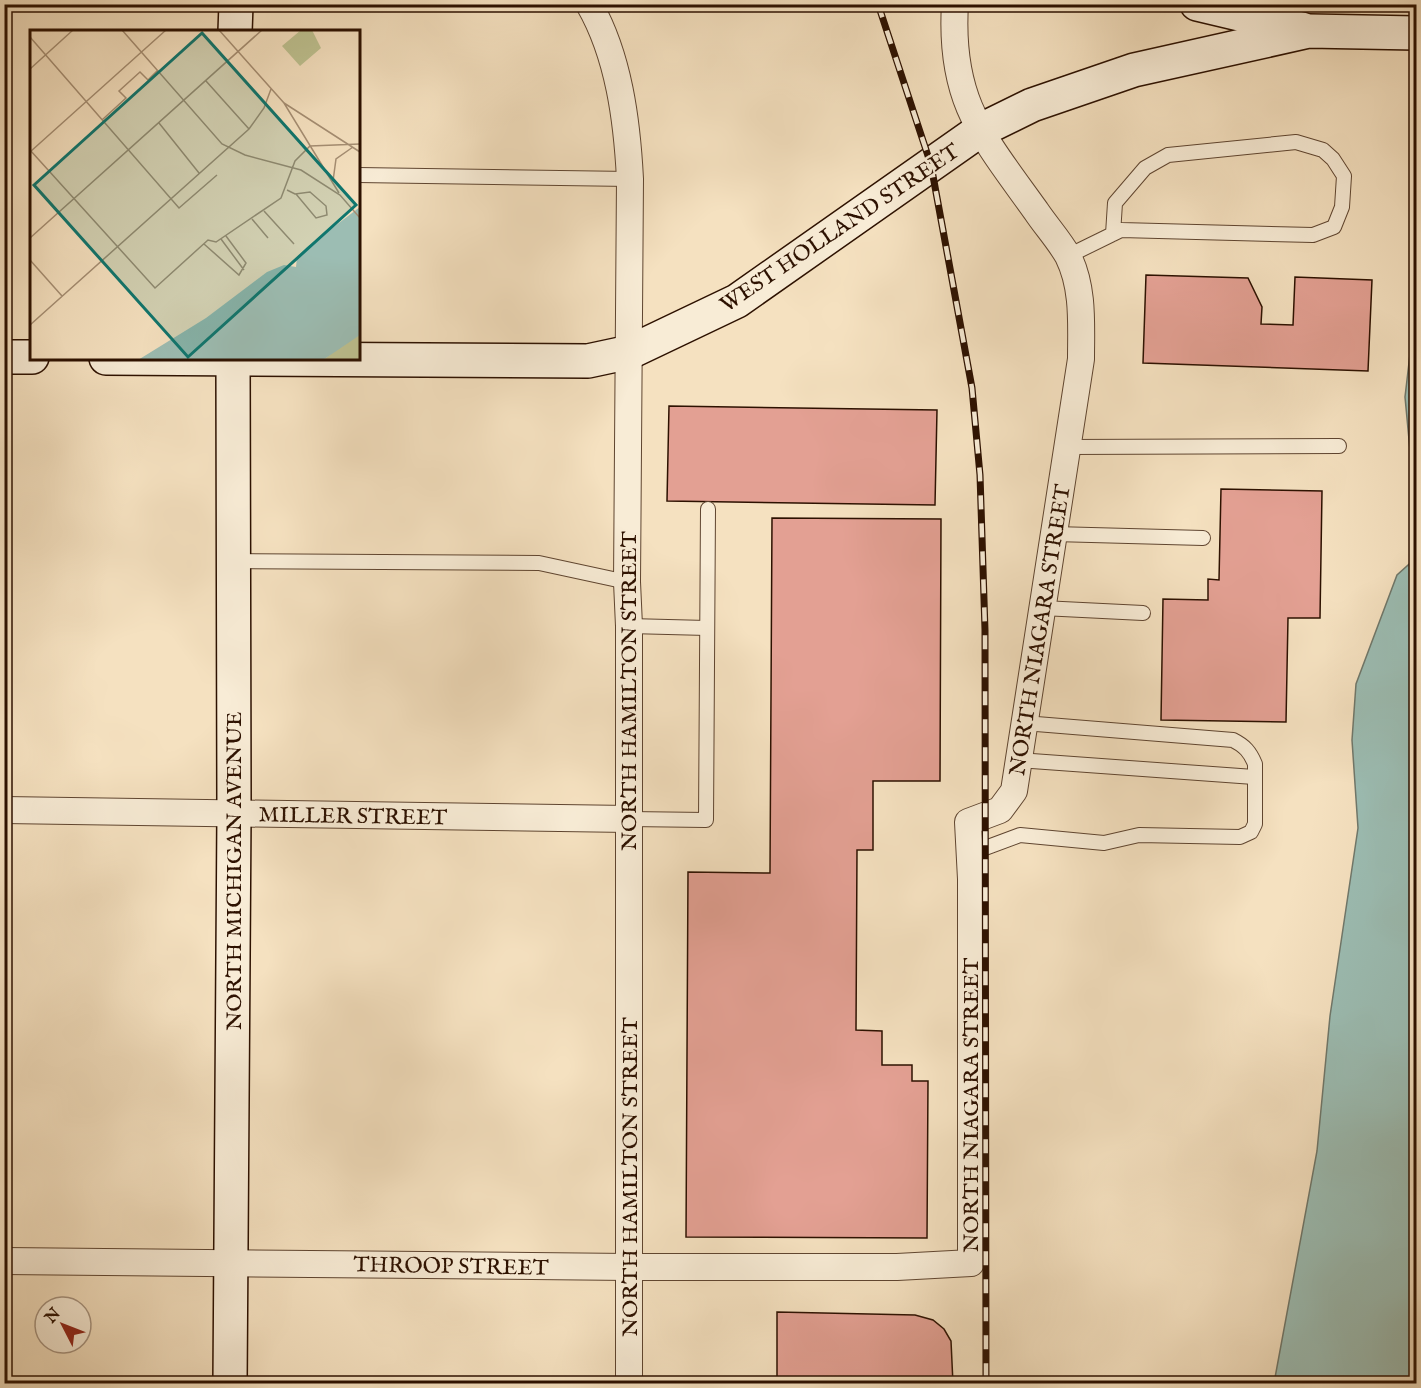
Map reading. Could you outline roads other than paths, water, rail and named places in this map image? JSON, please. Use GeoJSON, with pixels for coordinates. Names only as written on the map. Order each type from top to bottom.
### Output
{"type":"FeatureCollection","features":[{"type":"Feature","properties":{"kind":"main road"},"geometry":{"type":"LineString","coordinates":[[236,4],[236,30]]}},
{"type":"Feature","properties":{"kind":"main road"},"geometry":{"type":"LineString","coordinates":[[1208,5],[1309,31],[1416,33]]}},
{"type":"Feature","properties":{"kind":"main road","name":"WEST HOLLAND STREET"},"geometry":{"type":"LineString","coordinates":[[360,360],[588,361],[630,352],[737,301],[979,131],[1032,105],[1134,70],[1309,31]]}},
{"type":"Feature","properties":{"kind":"main road"},"geometry":{"type":"LineString","coordinates":[[4,357],[30,357]]}},
{"type":"Feature","properties":{"kind":"main road","name":"NORTH MICHIGAN AVENUE"},"geometry":{"type":"LineString","coordinates":[[230,1383],[234,813],[233,360]]}},
{"type":"Feature","properties":{"kind":"street","name":"NORTH HAMILTON STREET"},"geometry":{"type":"LineString","coordinates":[[590,4],[597,17],[612,63],[628,127],[630,179],[627,582],[629,626],[629,1383]]}},
{"type":"Feature","properties":{"kind":"street","name":"NORTH NIAGARA STREET"},"geometry":{"type":"LineString","coordinates":[[897,1267],[971,1263],[968,822],[1000,810],[1014,790],[1081,359],[1082,314],[1079,287],[1068,256],[979,131],[964,100],[956,61],[955,4]]}},
{"type":"Feature","properties":{"kind":"street","name":"MILLER STREET"},"geometry":{"type":"LineString","coordinates":[[4,810],[629,819]]}},
{"type":"Feature","properties":{"kind":"street","name":"THROOP STREET"},"geometry":{"type":"LineString","coordinates":[[4,1261],[897,1267]]}},
{"type":"Feature","properties":{"kind":"lane"},"geometry":{"type":"LineString","coordinates":[[1068,256],[1113,234],[1121,230],[1313,235],[1334,227],[1342,207],[1344,176],[1333,159],[1323,150],[1296,142],[1168,156],[1145,168],[1115,203],[1113,234]]}},
{"type":"Feature","properties":{"kind":"lane"},"geometry":{"type":"LineString","coordinates":[[360,175],[630,179]]}},
{"type":"Feature","properties":{"kind":"lane"},"geometry":{"type":"LineString","coordinates":[[1067,447],[1339,446]]}},
{"type":"Feature","properties":{"kind":"lane"},"geometry":{"type":"LineString","coordinates":[[629,819],[706,820],[708,509]]}},
{"type":"Feature","properties":{"kind":"lane"},"geometry":{"type":"LineString","coordinates":[[1054,534],[1203,538]]}},
{"type":"Feature","properties":{"kind":"lane"},"geometry":{"type":"LineString","coordinates":[[233,561],[539,563],[627,582]]}},
{"type":"Feature","properties":{"kind":"lane"},"geometry":{"type":"LineString","coordinates":[[1042,608],[1143,613]]}},
{"type":"Feature","properties":{"kind":"lane"},"geometry":{"type":"LineString","coordinates":[[629,626],[707,628]]}},
{"type":"Feature","properties":{"kind":"lane"},"geometry":{"type":"LineString","coordinates":[[969,854],[1020,835],[1104,843],[1139,835],[1240,837],[1251,832],[1254,824],[1254,777],[1251,755],[1242,745],[1233,741],[1024,723]]}},
{"type":"Feature","properties":{"kind":"lane"},"geometry":{"type":"LineString","coordinates":[[1018,760],[1254,777]]}},
{"type":"Feature","properties":{"kind":"water"},"geometry":{"type":"Polygon","coordinates":[[[1416,303],[1416,486],[1413,482],[1405,397],[1416,303]]]}},
{"type":"Feature","properties":{"kind":"water"},"geometry":{"type":"Polygon","coordinates":[[[1416,558],[1416,1383],[1274,1383],[1317,1151],[1330,1016],[1358,828],[1352,740],[1356,684],[1397,575],[1416,558]]]}},
{"type":"Feature","properties":{"kind":"railway"},"geometry":{"type":"LineString","coordinates":[[878,4],[931,165],[972,388],[980,475],[985,630],[986,1384]]}}]}
